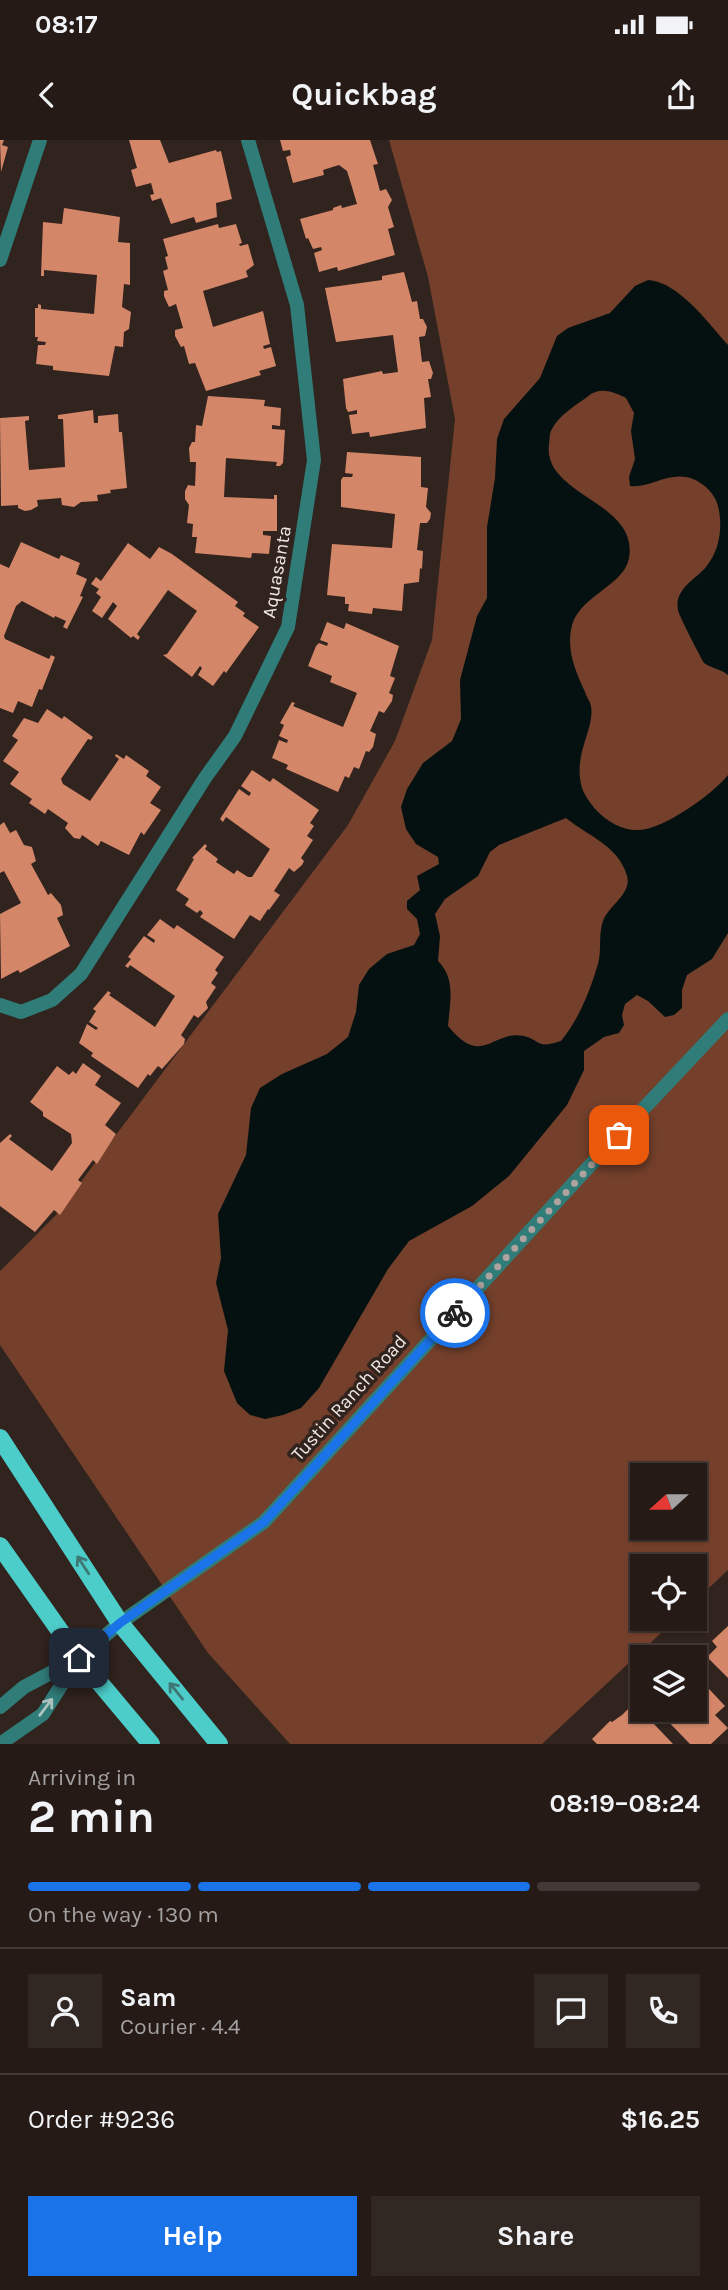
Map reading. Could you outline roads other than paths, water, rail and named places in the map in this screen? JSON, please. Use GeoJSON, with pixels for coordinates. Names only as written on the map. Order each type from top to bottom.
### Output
{"type":"FeatureCollection","features":[{"type":"Feature","properties":{"kind":"main road"},"geometry":{"type":"LineString","coordinates":[[0,1438],[120,1623],[219,1744]]}},
{"type":"Feature","properties":{"kind":"main road"},"geometry":{"type":"LineString","coordinates":[[0,1546],[79,1658],[151,1744]]}},
{"type":"Feature","properties":{"kind":"street"},"geometry":{"type":"LineString","coordinates":[[0,260],[40,140]]}},
{"type":"Feature","properties":{"kind":"street","name":"Aquasanta"},"geometry":{"type":"LineString","coordinates":[[0,1005],[21,1012],[52,1000],[81,974],[205,778],[235,736],[288,627],[314,460],[297,305],[248,140]]}},
{"type":"Feature","properties":{"kind":"street","name":"Tustin Ranch Road"},"geometry":{"type":"LineString","coordinates":[[79,1658],[120,1623],[264,1522],[582,1174],[728,1019]]}},
{"type":"Feature","properties":{"kind":"street"},"geometry":{"type":"LineString","coordinates":[[0,1707],[24,1687],[79,1658]]}},
{"type":"Feature","properties":{"kind":"street"},"geometry":{"type":"LineString","coordinates":[[1,1744],[43,1714],[79,1658]]}}]}
